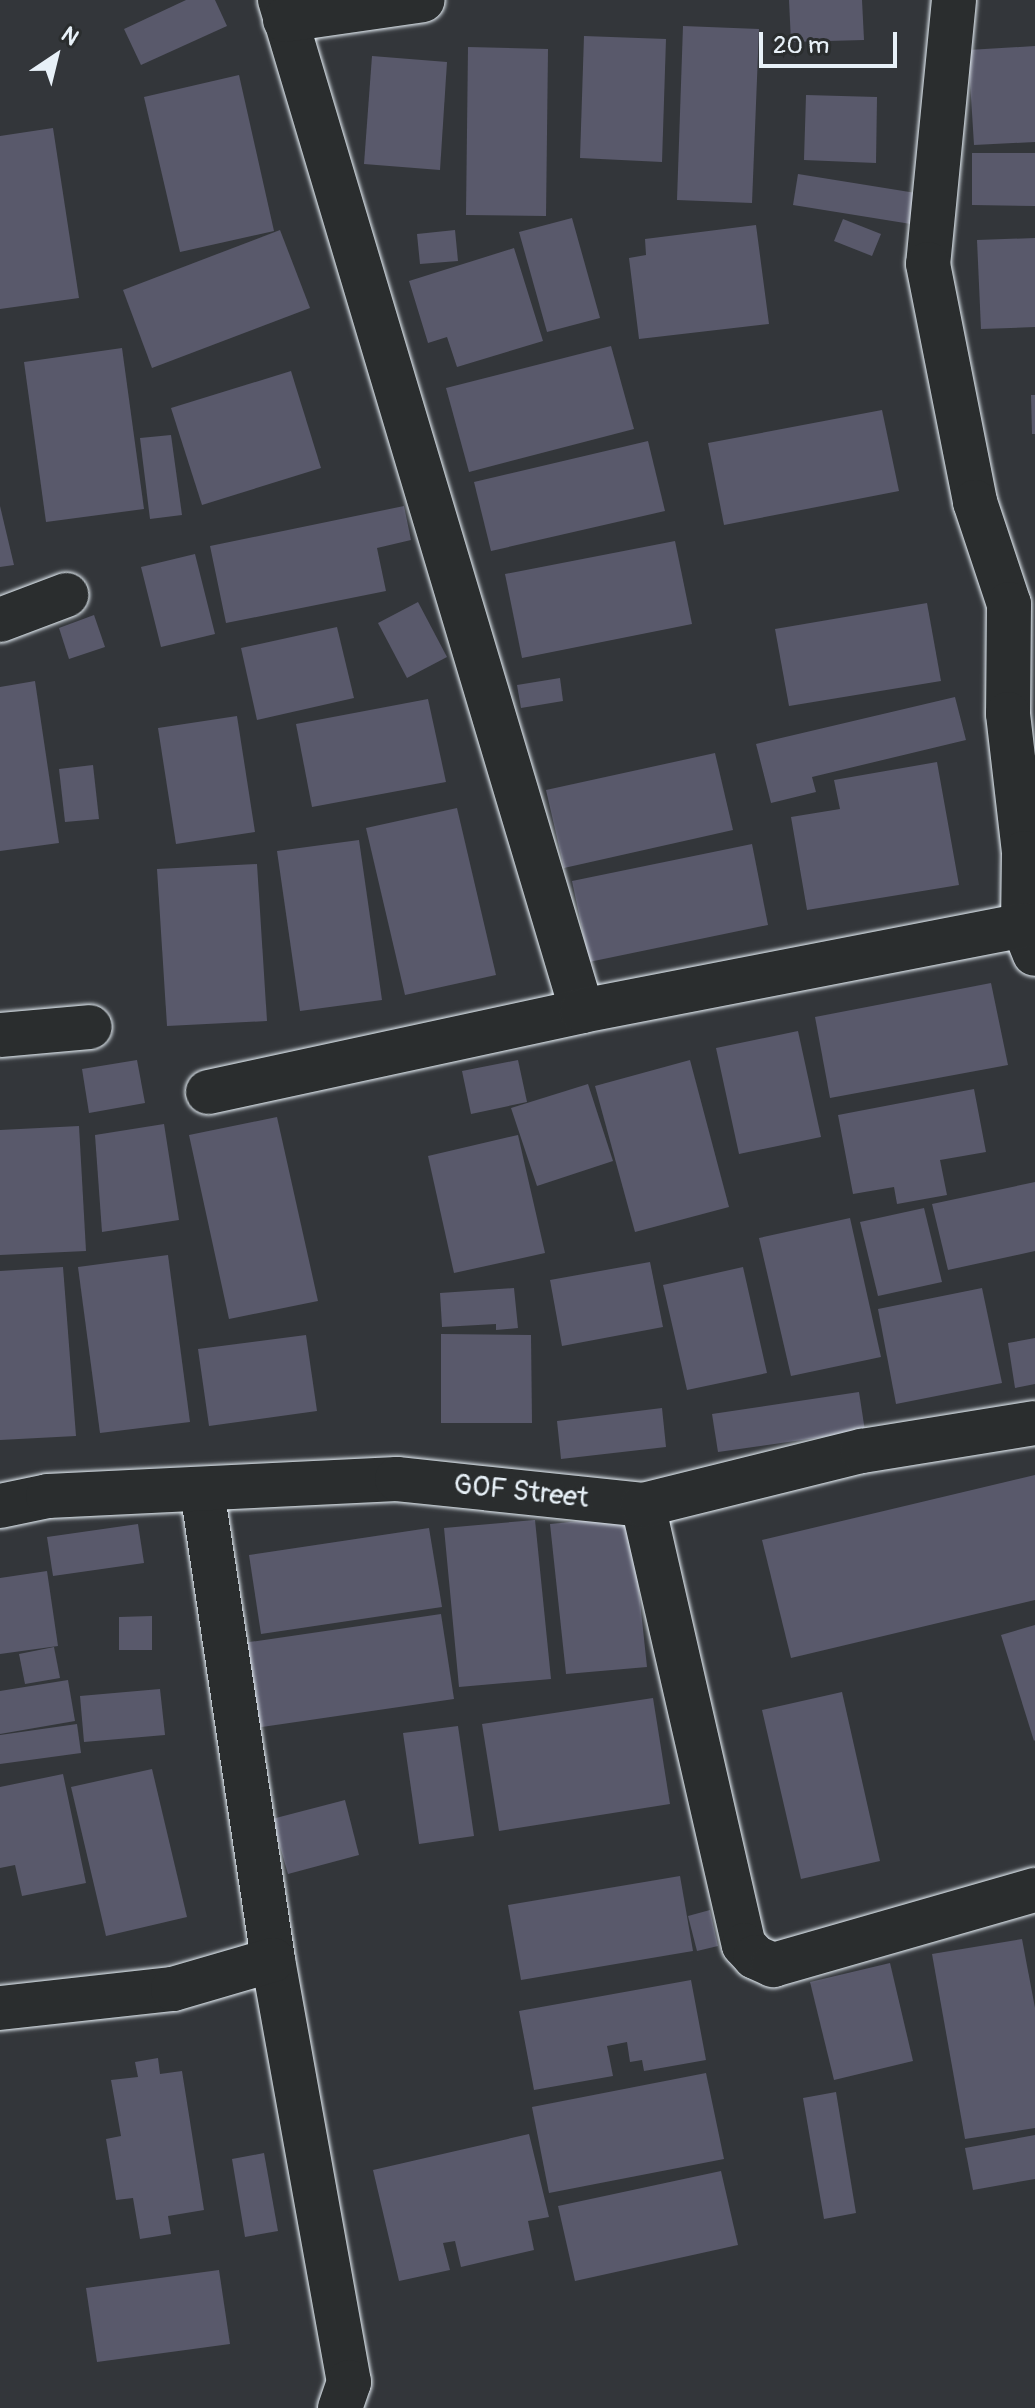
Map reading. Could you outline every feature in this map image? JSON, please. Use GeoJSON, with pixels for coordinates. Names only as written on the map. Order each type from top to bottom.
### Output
{"type":"FeatureCollection","features":[{"type":"Feature","properties":{"kind":"street"},"geometry":{"type":"LineString","coordinates":[[423,0],[282,10],[582,1011]]}},
{"type":"Feature","properties":{"kind":"street"},"geometry":{"type":"LineString","coordinates":[[208,1092],[582,1011],[1029,940],[1024,853],[1008,714],[1009,604],[975,502],[928,264],[954,0]]}},
{"type":"Feature","properties":{"kind":"street"},"geometry":{"type":"LineString","coordinates":[[0,620],[66,595]]}},
{"type":"Feature","properties":{"kind":"street"},"geometry":{"type":"LineString","coordinates":[[0,1035],[90,1027]]}},
{"type":"Feature","properties":{"kind":"street","name":"GOF Street"},"geometry":{"type":"LineString","coordinates":[[0,1506],[48,1496],[397,1479],[643,1505],[862,1451],[1035,1423]]}},
{"type":"Feature","properties":{"kind":"street"},"geometry":{"type":"LineString","coordinates":[[202,1490],[273,1960],[349,2382],[340,2408]]}},
{"type":"Feature","properties":{"kind":"street"},"geometry":{"type":"LineString","coordinates":[[643,1505],[744,1945],[755,1957],[773,1965],[1035,1890]]}},
{"type":"Feature","properties":{"kind":"street"},"geometry":{"type":"LineString","coordinates":[[0,2008],[173,1989],[273,1960]]}},
{"type":"Feature","properties":{"kind":"building"},"geometry":{"type":"Polygon","coordinates":[[[186,0],[215,0],[227,26],[141,65],[124,29],[186,0]]]}},
{"type":"Feature","properties":{"kind":"building"},"geometry":{"type":"Polygon","coordinates":[[[789,0],[862,0],[864,40],[791,42],[789,0]]]}},
{"type":"Feature","properties":{"kind":"building"},"geometry":{"type":"Polygon","coordinates":[[[683,26],[759,29],[752,203],[677,200],[683,26]]]}},
{"type":"Feature","properties":{"kind":"building"},"geometry":{"type":"Polygon","coordinates":[[[584,36],[666,39],[662,162],[580,158],[584,36]]]}},
{"type":"Feature","properties":{"kind":"building"},"geometry":{"type":"Polygon","coordinates":[[[1035,46],[1035,142],[974,145],[968,50],[1035,46]]]}},
{"type":"Feature","properties":{"kind":"building"},"geometry":{"type":"Polygon","coordinates":[[[468,47],[548,49],[546,216],[466,215],[468,47]]]}},
{"type":"Feature","properties":{"kind":"building"},"geometry":{"type":"Polygon","coordinates":[[[372,56],[447,62],[440,170],[364,164],[372,56]]]}},
{"type":"Feature","properties":{"kind":"building"},"geometry":{"type":"Polygon","coordinates":[[[239,75],[274,231],[180,252],[144,97],[239,75]]]}},
{"type":"Feature","properties":{"kind":"building"},"geometry":{"type":"Polygon","coordinates":[[[806,95],[877,97],[876,163],[804,160],[806,95]]]}},
{"type":"Feature","properties":{"kind":"building"},"geometry":{"type":"Polygon","coordinates":[[[53,128],[79,298],[0,309],[0,136],[53,128]]]}},
{"type":"Feature","properties":{"kind":"building"},"geometry":{"type":"Polygon","coordinates":[[[972,153],[1035,153],[1035,206],[972,205],[972,153]]]}},
{"type":"Feature","properties":{"kind":"building"},"geometry":{"type":"Polygon","coordinates":[[[798,174],[922,194],[917,225],[793,205],[798,174]]]}},
{"type":"Feature","properties":{"kind":"building"},"geometry":{"type":"Polygon","coordinates":[[[572,218],[600,318],[547,332],[519,232],[572,218]]]}},
{"type":"Feature","properties":{"kind":"building"},"geometry":{"type":"Polygon","coordinates":[[[843,219],[881,234],[872,256],[834,241],[843,219]]]}},
{"type":"Feature","properties":{"kind":"building"},"geometry":{"type":"Polygon","coordinates":[[[756,225],[769,324],[639,339],[629,258],[646,255],[645,239],[756,225]]]}},
{"type":"Feature","properties":{"kind":"building"},"geometry":{"type":"Polygon","coordinates":[[[280,230],[310,308],[152,368],[123,290],[280,230]]]}},
{"type":"Feature","properties":{"kind":"building"},"geometry":{"type":"Polygon","coordinates":[[[455,230],[458,261],[420,264],[417,234],[455,230]]]}},
{"type":"Feature","properties":{"kind":"building"},"geometry":{"type":"Polygon","coordinates":[[[1035,238],[1035,327],[981,329],[977,240],[1035,238]]]}},
{"type":"Feature","properties":{"kind":"building"},"geometry":{"type":"Polygon","coordinates":[[[514,248],[543,341],[457,367],[447,337],[428,343],[409,281],[514,248]]]}},
{"type":"Feature","properties":{"kind":"building"},"geometry":{"type":"Polygon","coordinates":[[[611,346],[634,429],[469,472],[446,388],[611,346]]]}},
{"type":"Feature","properties":{"kind":"building"},"geometry":{"type":"Polygon","coordinates":[[[122,348],[144,509],[46,522],[24,362],[122,348]]]}},
{"type":"Feature","properties":{"kind":"building"},"geometry":{"type":"Polygon","coordinates":[[[291,371],[321,468],[202,505],[171,408],[291,371]]]}},
{"type":"Feature","properties":{"kind":"building"},"geometry":{"type":"Polygon","coordinates":[[[1031,395],[1035,395],[1035,434],[1032,434],[1031,395]]]}},
{"type":"Feature","properties":{"kind":"building"},"geometry":{"type":"Polygon","coordinates":[[[882,410],[899,491],[724,525],[708,443],[882,410]]]}},
{"type":"Feature","properties":{"kind":"building"},"geometry":{"type":"Polygon","coordinates":[[[171,435],[182,515],[150,519],[140,438],[171,435]]]}},
{"type":"Feature","properties":{"kind":"building"},"geometry":{"type":"Polygon","coordinates":[[[648,441],[665,511],[491,551],[474,482],[648,441]]]}},
{"type":"Feature","properties":{"kind":"building"},"geometry":{"type":"Polygon","coordinates":[[[0,506],[14,565],[0,567],[0,506]]]}},
{"type":"Feature","properties":{"kind":"building"},"geometry":{"type":"Polygon","coordinates":[[[404,506],[411,540],[377,548],[386,591],[226,623],[210,546],[404,506]]]}},
{"type":"Feature","properties":{"kind":"building"},"geometry":{"type":"Polygon","coordinates":[[[675,541],[692,624],[522,658],[505,574],[675,541]]]}},
{"type":"Feature","properties":{"kind":"building"},"geometry":{"type":"Polygon","coordinates":[[[195,554],[215,634],[161,647],[141,567],[195,554]]]}},
{"type":"Feature","properties":{"kind":"building"},"geometry":{"type":"Polygon","coordinates":[[[418,602],[447,657],[407,678],[378,623],[418,602]]]}},
{"type":"Feature","properties":{"kind":"building"},"geometry":{"type":"Polygon","coordinates":[[[927,603],[941,681],[789,706],[775,629],[927,603]]]}},
{"type":"Feature","properties":{"kind":"building"},"geometry":{"type":"Polygon","coordinates":[[[94,615],[105,647],[69,659],[59,628],[94,615]]]}},
{"type":"Feature","properties":{"kind":"building"},"geometry":{"type":"Polygon","coordinates":[[[337,627],[354,698],[257,720],[241,648],[337,627]]]}},
{"type":"Feature","properties":{"kind":"building"},"geometry":{"type":"Polygon","coordinates":[[[560,678],[563,701],[521,708],[517,685],[560,678]]]}},
{"type":"Feature","properties":{"kind":"building"},"geometry":{"type":"Polygon","coordinates":[[[35,681],[59,843],[0,851],[0,687],[35,681]]]}},
{"type":"Feature","properties":{"kind":"building"},"geometry":{"type":"Polygon","coordinates":[[[955,697],[966,740],[812,777],[816,792],[771,803],[756,744],[955,697]]]}},
{"type":"Feature","properties":{"kind":"building"},"geometry":{"type":"Polygon","coordinates":[[[428,699],[446,782],[312,807],[296,724],[428,699]]]}},
{"type":"Feature","properties":{"kind":"building"},"geometry":{"type":"Polygon","coordinates":[[[237,716],[255,832],[176,844],[158,728],[237,716]]]}},
{"type":"Feature","properties":{"kind":"building"},"geometry":{"type":"Polygon","coordinates":[[[715,753],[733,830],[564,868],[546,790],[715,753]]]}},
{"type":"Feature","properties":{"kind":"building"},"geometry":{"type":"Polygon","coordinates":[[[937,762],[959,885],[807,910],[791,817],[840,809],[834,780],[937,762]]]}},
{"type":"Feature","properties":{"kind":"building"},"geometry":{"type":"Polygon","coordinates":[[[93,765],[99,819],[65,822],[59,769],[93,765]]]}},
{"type":"Feature","properties":{"kind":"building"},"geometry":{"type":"Polygon","coordinates":[[[457,808],[496,975],[405,995],[366,828],[457,808]]]}},
{"type":"Feature","properties":{"kind":"building"},"geometry":{"type":"Polygon","coordinates":[[[359,840],[382,1000],[300,1011],[277,851],[359,840]]]}},
{"type":"Feature","properties":{"kind":"building"},"geometry":{"type":"Polygon","coordinates":[[[752,844],[768,925],[589,962],[572,881],[752,844]]]}},
{"type":"Feature","properties":{"kind":"building"},"geometry":{"type":"Polygon","coordinates":[[[257,864],[267,1021],[167,1026],[157,869],[257,864]]]}},
{"type":"Feature","properties":{"kind":"building"},"geometry":{"type":"Polygon","coordinates":[[[991,983],[1008,1065],[830,1098],[815,1017],[991,983]]]}},
{"type":"Feature","properties":{"kind":"building"},"geometry":{"type":"Polygon","coordinates":[[[798,1031],[821,1137],[739,1154],[716,1048],[798,1031]]]}},
{"type":"Feature","properties":{"kind":"building"},"geometry":{"type":"Polygon","coordinates":[[[137,1060],[145,1103],[89,1113],[82,1069],[137,1060]]]}},
{"type":"Feature","properties":{"kind":"building"},"geometry":{"type":"Polygon","coordinates":[[[518,1060],[527,1102],[471,1114],[462,1071],[518,1060]]]}},
{"type":"Feature","properties":{"kind":"building"},"geometry":{"type":"Polygon","coordinates":[[[690,1060],[729,1207],[635,1232],[595,1086],[690,1060]]]}},
{"type":"Feature","properties":{"kind":"building"},"geometry":{"type":"Polygon","coordinates":[[[588,1084],[613,1161],[537,1186],[511,1108],[588,1084]]]}},
{"type":"Feature","properties":{"kind":"building"},"geometry":{"type":"Polygon","coordinates":[[[974,1089],[986,1152],[940,1160],[947,1195],[897,1204],[894,1187],[853,1194],[838,1115],[974,1089]]]}},
{"type":"Feature","properties":{"kind":"building"},"geometry":{"type":"Polygon","coordinates":[[[277,1117],[318,1301],[229,1319],[189,1135],[277,1117]]]}},
{"type":"Feature","properties":{"kind":"building"},"geometry":{"type":"Polygon","coordinates":[[[164,1124],[179,1220],[102,1232],[95,1135],[164,1124]]]}},
{"type":"Feature","properties":{"kind":"building"},"geometry":{"type":"Polygon","coordinates":[[[79,1126],[86,1251],[0,1255],[0,1130],[79,1126]]]}},
{"type":"Feature","properties":{"kind":"building"},"geometry":{"type":"Polygon","coordinates":[[[518,1135],[545,1253],[454,1273],[428,1156],[518,1135]]]}},
{"type":"Feature","properties":{"kind":"building"},"geometry":{"type":"Polygon","coordinates":[[[1035,1182],[1035,1251],[948,1270],[932,1204],[1035,1182]]]}},
{"type":"Feature","properties":{"kind":"building"},"geometry":{"type":"Polygon","coordinates":[[[924,1208],[942,1282],[878,1296],[860,1222],[924,1208]]]}},
{"type":"Feature","properties":{"kind":"building"},"geometry":{"type":"Polygon","coordinates":[[[850,1218],[881,1357],[791,1376],[759,1238],[850,1218]]]}},
{"type":"Feature","properties":{"kind":"building"},"geometry":{"type":"Polygon","coordinates":[[[168,1255],[190,1422],[100,1433],[78,1267],[168,1255]]]}},
{"type":"Feature","properties":{"kind":"building"},"geometry":{"type":"Polygon","coordinates":[[[650,1262],[663,1327],[562,1346],[550,1280],[650,1262]]]}},
{"type":"Feature","properties":{"kind":"building"},"geometry":{"type":"Polygon","coordinates":[[[63,1267],[76,1436],[0,1440],[0,1271],[63,1267]]]}},
{"type":"Feature","properties":{"kind":"building"},"geometry":{"type":"Polygon","coordinates":[[[743,1267],[767,1373],[687,1390],[663,1285],[743,1267]]]}},
{"type":"Feature","properties":{"kind":"building"},"geometry":{"type":"Polygon","coordinates":[[[514,1288],[518,1328],[496,1330],[496,1324],[442,1327],[440,1293],[514,1288]]]}},
{"type":"Feature","properties":{"kind":"building"},"geometry":{"type":"Polygon","coordinates":[[[982,1288],[1002,1383],[896,1404],[878,1309],[982,1288]]]}},
{"type":"Feature","properties":{"kind":"building"},"geometry":{"type":"Polygon","coordinates":[[[441,1334],[531,1335],[532,1423],[441,1423],[441,1334]]]}},
{"type":"Feature","properties":{"kind":"building"},"geometry":{"type":"Polygon","coordinates":[[[306,1335],[317,1411],[209,1426],[198,1349],[306,1335]]]}},
{"type":"Feature","properties":{"kind":"building"},"geometry":{"type":"Polygon","coordinates":[[[1035,1338],[1035,1384],[1015,1388],[1008,1343],[1035,1338]]]}},
{"type":"Feature","properties":{"kind":"building"},"geometry":{"type":"Polygon","coordinates":[[[859,1392],[865,1431],[718,1452],[712,1414],[859,1392]]]}},
{"type":"Feature","properties":{"kind":"building"},"geometry":{"type":"Polygon","coordinates":[[[662,1408],[666,1447],[561,1459],[557,1421],[662,1408]]]}},
{"type":"Feature","properties":{"kind":"building"},"geometry":{"type":"Polygon","coordinates":[[[1035,1475],[1035,1600],[791,1658],[762,1540],[1035,1475]]]}},
{"type":"Feature","properties":{"kind":"building"},"geometry":{"type":"Polygon","coordinates":[[[631,1516],[647,1667],[566,1674],[550,1524],[631,1516]]]}},
{"type":"Feature","properties":{"kind":"building"},"geometry":{"type":"Polygon","coordinates":[[[535,1520],[551,1679],[459,1687],[444,1528],[535,1520]]]}},
{"type":"Feature","properties":{"kind":"building"},"geometry":{"type":"Polygon","coordinates":[[[138,1524],[144,1563],[53,1576],[47,1537],[138,1524]]]}},
{"type":"Feature","properties":{"kind":"building"},"geometry":{"type":"Polygon","coordinates":[[[429,1528],[442,1607],[261,1634],[249,1555],[429,1528]]]}},
{"type":"Feature","properties":{"kind":"building"},"geometry":{"type":"Polygon","coordinates":[[[47,1571],[58,1646],[0,1654],[0,1578],[47,1571]]]}},
{"type":"Feature","properties":{"kind":"building"},"geometry":{"type":"Polygon","coordinates":[[[441,1614],[454,1699],[255,1728],[243,1643],[441,1614]]]}},
{"type":"Feature","properties":{"kind":"building"},"geometry":{"type":"Polygon","coordinates":[[[152,1616],[152,1650],[119,1650],[119,1617],[152,1616]]]}},
{"type":"Feature","properties":{"kind":"building"},"geometry":{"type":"Polygon","coordinates":[[[1035,1625],[1035,1740],[1034,1741],[1001,1635],[1035,1625]]]}},
{"type":"Feature","properties":{"kind":"building"},"geometry":{"type":"Polygon","coordinates":[[[54,1647],[60,1678],[25,1684],[19,1654],[54,1647]]]}},
{"type":"Feature","properties":{"kind":"building"},"geometry":{"type":"Polygon","coordinates":[[[68,1680],[75,1721],[0,1734],[0,1691],[68,1680]]]}},
{"type":"Feature","properties":{"kind":"building"},"geometry":{"type":"Polygon","coordinates":[[[160,1689],[165,1735],[84,1742],[80,1696],[160,1689]]]}},
{"type":"Feature","properties":{"kind":"building"},"geometry":{"type":"Polygon","coordinates":[[[842,1692],[880,1861],[801,1879],[762,1710],[842,1692]]]}},
{"type":"Feature","properties":{"kind":"building"},"geometry":{"type":"Polygon","coordinates":[[[653,1698],[670,1804],[499,1831],[482,1724],[653,1698]]]}},
{"type":"Feature","properties":{"kind":"building"},"geometry":{"type":"Polygon","coordinates":[[[77,1724],[81,1753],[0,1764],[0,1735],[77,1724]]]}},
{"type":"Feature","properties":{"kind":"building"},"geometry":{"type":"Polygon","coordinates":[[[458,1726],[474,1836],[419,1844],[403,1733],[458,1726]]]}},
{"type":"Feature","properties":{"kind":"building"},"geometry":{"type":"Polygon","coordinates":[[[152,1769],[187,1917],[106,1936],[71,1787],[152,1769]]]}},
{"type":"Feature","properties":{"kind":"building"},"geometry":{"type":"Polygon","coordinates":[[[63,1774],[86,1883],[22,1896],[15,1865],[0,1868],[0,1787],[63,1774]]]}},
{"type":"Feature","properties":{"kind":"building"},"geometry":{"type":"Polygon","coordinates":[[[345,1800],[359,1855],[288,1874],[272,1819],[345,1800]]]}},
{"type":"Feature","properties":{"kind":"building"},"geometry":{"type":"Polygon","coordinates":[[[680,1876],[693,1951],[521,1980],[508,1905],[680,1876]]]}},
{"type":"Feature","properties":{"kind":"building"},"geometry":{"type":"Polygon","coordinates":[[[710,1910],[718,1946],[697,1951],[688,1916],[710,1910]]]}},
{"type":"Feature","properties":{"kind":"building"},"geometry":{"type":"Polygon","coordinates":[[[1022,1939],[1035,2008],[1035,2128],[965,2139],[932,1954],[1022,1939]]]}},
{"type":"Feature","properties":{"kind":"building"},"geometry":{"type":"Polygon","coordinates":[[[890,1963],[913,2061],[834,2080],[810,1982],[890,1963]]]}},
{"type":"Feature","properties":{"kind":"building"},"geometry":{"type":"Polygon","coordinates":[[[691,1980],[706,2060],[644,2071],[642,2060],[630,2062],[627,2042],[607,2046],[613,2076],[534,2090],[519,2011],[691,1980]]]}},
{"type":"Feature","properties":{"kind":"building"},"geometry":{"type":"Polygon","coordinates":[[[158,2058],[160,2074],[182,2071],[204,2210],[168,2216],[171,2234],[140,2239],[133,2198],[116,2200],[106,2139],[121,2136],[111,2080],[138,2077],[135,2062],[158,2058]]]}},
{"type":"Feature","properties":{"kind":"building"},"geometry":{"type":"Polygon","coordinates":[[[706,2073],[724,2159],[549,2193],[532,2107],[706,2073]]]}},
{"type":"Feature","properties":{"kind":"building"},"geometry":{"type":"Polygon","coordinates":[[[836,2092],[856,2213],[824,2219],[803,2098],[836,2092]]]}},
{"type":"Feature","properties":{"kind":"building"},"geometry":{"type":"Polygon","coordinates":[[[529,2134],[549,2217],[528,2221],[534,2250],[461,2267],[455,2241],[443,2243],[450,2270],[399,2281],[373,2170],[529,2134]]]}},
{"type":"Feature","properties":{"kind":"building"},"geometry":{"type":"Polygon","coordinates":[[[1035,2135],[1035,2179],[973,2190],[965,2148],[1035,2135]]]}},
{"type":"Feature","properties":{"kind":"building"},"geometry":{"type":"Polygon","coordinates":[[[264,2153],[278,2231],[245,2237],[232,2159],[264,2153]]]}},
{"type":"Feature","properties":{"kind":"building"},"geometry":{"type":"Polygon","coordinates":[[[721,2171],[738,2245],[575,2281],[558,2206],[721,2171]]]}},
{"type":"Feature","properties":{"kind":"building"},"geometry":{"type":"Polygon","coordinates":[[[219,2270],[230,2344],[97,2362],[86,2288],[219,2270]]]}}]}
